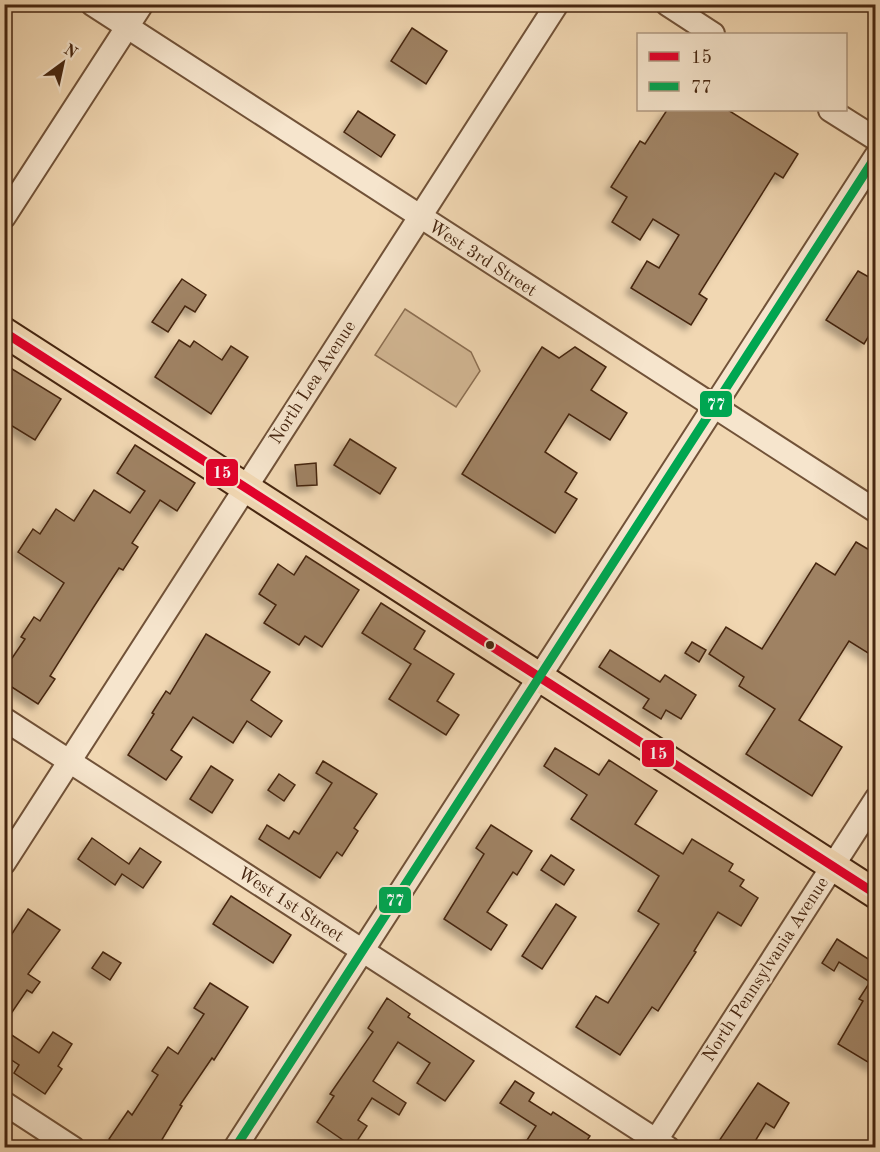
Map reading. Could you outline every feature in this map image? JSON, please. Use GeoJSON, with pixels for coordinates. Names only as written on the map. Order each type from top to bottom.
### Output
{"type":"FeatureCollection","features":[{"type":"Feature","properties":{"kind":"main road"},"geometry":{"type":"LineString","coordinates":[[4,332],[876,894]]}},
{"type":"Feature","properties":{"kind":"street","name":"West 3rd Street"},"geometry":{"type":"LineString","coordinates":[[92,4],[876,511]]}},
{"type":"Feature","properties":{"kind":"street"},"geometry":{"type":"LineString","coordinates":[[4,217],[142,4]]}},
{"type":"Feature","properties":{"kind":"street","name":"North Lea Avenue"},"geometry":{"type":"LineString","coordinates":[[4,863],[557,4]]}},
{"type":"Feature","properties":{"kind":"street"},"geometry":{"type":"LineString","coordinates":[[667,4],[711,33]]}},
{"type":"Feature","properties":{"kind":"street"},"geometry":{"type":"LineString","coordinates":[[832,111],[876,139]]}},
{"type":"Feature","properties":{"kind":"street"},"geometry":{"type":"LineString","coordinates":[[235,1148],[876,156]]}},
{"type":"Feature","properties":{"kind":"street","name":"West 1st Street"},"geometry":{"type":"LineString","coordinates":[[4,719],[658,1145]]}},
{"type":"Feature","properties":{"kind":"street","name":"North Pennsylvania Avenue"},"geometry":{"type":"LineString","coordinates":[[658,1145],[831,866],[876,799]]}},
{"type":"Feature","properties":{"kind":"street"},"geometry":{"type":"LineString","coordinates":[[4,1103],[73,1148]]}},
{"type":"Feature","properties":{"kind":"shaded area"},"geometry":{"type":"Polygon","coordinates":[[[405,309],[471,352],[480,371],[456,407],[375,355],[405,309]]]}},
{"type":"Feature","properties":{"kind":"building"},"geometry":{"type":"Polygon","coordinates":[[[412,28],[447,51],[426,84],[391,61],[412,28]]]}},
{"type":"Feature","properties":{"kind":"building"},"geometry":{"type":"Polygon","coordinates":[[[358,111],[395,135],[381,157],[344,132],[358,111]]]}},
{"type":"Feature","properties":{"kind":"building"},"geometry":{"type":"Polygon","coordinates":[[[666,111],[730,111],[798,154],[783,178],[775,173],[699,294],[707,299],[691,325],[631,288],[647,261],[659,268],[679,235],[653,219],[640,240],[612,222],[627,197],[611,187],[640,141],[645,144],[666,111]]]}},
{"type":"Feature","properties":{"kind":"building"},"geometry":{"type":"Polygon","coordinates":[[[858,271],[876,281],[876,324],[864,344],[826,320],[858,271]]]}},
{"type":"Feature","properties":{"kind":"building"},"geometry":{"type":"Polygon","coordinates":[[[182,279],[206,295],[195,312],[185,306],[168,332],[152,322],[182,279]]]}},
{"type":"Feature","properties":{"kind":"building"},"geometry":{"type":"Polygon","coordinates":[[[179,340],[190,347],[194,341],[222,360],[231,346],[248,357],[211,414],[155,377],[179,340]]]}},
{"type":"Feature","properties":{"kind":"building"},"geometry":{"type":"Polygon","coordinates":[[[542,347],[559,358],[575,347],[606,367],[591,390],[627,413],[610,440],[569,414],[545,452],[577,473],[565,492],[577,499],[555,533],[462,474],[542,347]]]}},
{"type":"Feature","properties":{"kind":"building"},"geometry":{"type":"Polygon","coordinates":[[[4,364],[61,399],[35,440],[4,421],[4,364]]]}},
{"type":"Feature","properties":{"kind":"building"},"geometry":{"type":"Polygon","coordinates":[[[350,439],[396,468],[380,494],[334,465],[350,439]]]}},
{"type":"Feature","properties":{"kind":"building"},"geometry":{"type":"Polygon","coordinates":[[[135,445],[195,483],[177,511],[160,500],[132,543],[138,547],[123,570],[119,568],[93,608],[50,676],[55,679],[38,704],[4,682],[4,670],[25,639],[21,637],[34,617],[40,621],[64,583],[18,552],[33,529],[40,534],[56,509],[74,521],[94,490],[130,513],[145,491],[117,473],[135,445]]]}},
{"type":"Feature","properties":{"kind":"building"},"geometry":{"type":"Polygon","coordinates":[[[316,463],[317,485],[297,486],[295,465],[316,463]]]}},
{"type":"Feature","properties":{"kind":"building"},"geometry":{"type":"Polygon","coordinates":[[[856,542],[876,554],[876,658],[849,641],[799,720],[842,747],[812,796],[746,754],[775,709],[739,686],[744,677],[709,654],[726,627],[762,649],[816,563],[835,575],[856,542]]]}},
{"type":"Feature","properties":{"kind":"building"},"geometry":{"type":"Polygon","coordinates":[[[306,556],[359,590],[322,647],[305,636],[299,645],[264,623],[276,605],[259,594],[278,564],[294,575],[306,556]]]}},
{"type":"Feature","properties":{"kind":"building"},"geometry":{"type":"Polygon","coordinates":[[[381,603],[425,631],[414,649],[454,674],[437,701],[459,715],[446,735],[389,699],[411,664],[362,633],[381,603]]]}},
{"type":"Feature","properties":{"kind":"building"},"geometry":{"type":"Polygon","coordinates":[[[206,634],[270,672],[251,700],[282,721],[271,737],[247,721],[233,743],[193,717],[171,750],[182,757],[166,780],[128,755],[166,691],[170,694],[206,634]]]}},
{"type":"Feature","properties":{"kind":"building"},"geometry":{"type":"Polygon","coordinates":[[[692,642],[706,650],[699,662],[685,653],[692,642]]]}},
{"type":"Feature","properties":{"kind":"building"},"geometry":{"type":"Polygon","coordinates":[[[610,650],[660,682],[665,675],[696,695],[681,719],[666,710],[661,719],[643,708],[649,699],[599,667],[610,650]]]}},
{"type":"Feature","properties":{"kind":"building"},"geometry":{"type":"Polygon","coordinates":[[[555,748],[599,775],[609,760],[657,791],[635,824],[683,854],[692,839],[733,864],[729,871],[744,880],[740,886],[758,898],[741,926],[718,912],[694,951],[696,952],[658,1011],[652,1007],[620,1055],[576,1027],[596,996],[608,1003],[659,924],[638,911],[659,876],[571,819],[587,795],[544,766],[555,748]]]}},
{"type":"Feature","properties":{"kind":"building"},"geometry":{"type":"Polygon","coordinates":[[[323,761],[377,794],[354,828],[358,831],[342,856],[337,852],[320,878],[259,839],[267,825],[289,839],[294,831],[299,834],[332,783],[316,773],[323,761]]]}},
{"type":"Feature","properties":{"kind":"building"},"geometry":{"type":"Polygon","coordinates":[[[211,766],[233,780],[212,813],[190,799],[211,766]]]}},
{"type":"Feature","properties":{"kind":"building"},"geometry":{"type":"Polygon","coordinates":[[[279,774],[295,785],[284,801],[268,790],[279,774]]]}},
{"type":"Feature","properties":{"kind":"building"},"geometry":{"type":"Polygon","coordinates":[[[491,825],[532,851],[517,875],[513,872],[487,912],[507,925],[491,950],[444,919],[484,854],[476,848],[491,825]]]}},
{"type":"Feature","properties":{"kind":"building"},"geometry":{"type":"Polygon","coordinates":[[[92,838],[129,864],[140,848],[161,862],[143,888],[122,874],[115,885],[78,859],[92,838]]]}},
{"type":"Feature","properties":{"kind":"building"},"geometry":{"type":"Polygon","coordinates":[[[551,855],[574,870],[564,885],[541,870],[551,855]]]}},
{"type":"Feature","properties":{"kind":"building"},"geometry":{"type":"Polygon","coordinates":[[[231,896],[291,935],[273,963],[213,924],[231,896]]]}},
{"type":"Feature","properties":{"kind":"building"},"geometry":{"type":"Polygon","coordinates":[[[556,904],[576,917],[542,969],[522,956],[556,904]]]}},
{"type":"Feature","properties":{"kind":"building"},"geometry":{"type":"Polygon","coordinates":[[[28,909],[60,930],[28,974],[40,982],[32,993],[27,990],[4,1024],[4,946],[28,909]]]}},
{"type":"Feature","properties":{"kind":"building"},"geometry":{"type":"Polygon","coordinates":[[[837,939],[876,964],[876,1067],[838,1044],[863,1001],[859,999],[870,982],[839,962],[834,971],[822,963],[837,939]]]}},
{"type":"Feature","properties":{"kind":"building"},"geometry":{"type":"Polygon","coordinates":[[[103,952],[121,963],[110,980],[92,968],[103,952]]]}},
{"type":"Feature","properties":{"kind":"building"},"geometry":{"type":"Polygon","coordinates":[[[210,983],[248,1007],[214,1060],[212,1058],[180,1105],[182,1106],[157,1148],[122,1148],[109,1139],[128,1111],[132,1115],[158,1075],[152,1071],[168,1047],[178,1054],[204,1014],[194,1008],[210,983]]]}},
{"type":"Feature","properties":{"kind":"building"},"geometry":{"type":"Polygon","coordinates":[[[387,998],[410,1014],[408,1017],[474,1061],[445,1101],[417,1083],[430,1063],[398,1042],[373,1081],[406,1103],[399,1115],[372,1098],[358,1120],[367,1126],[353,1147],[317,1122],[334,1096],[330,1094],[373,1032],[368,1028],[387,998]]]}},
{"type":"Feature","properties":{"kind":"building"},"geometry":{"type":"Polygon","coordinates":[[[4,1030],[39,1053],[53,1032],[72,1044],[58,1066],[62,1069],[45,1094],[14,1073],[19,1065],[4,1055],[4,1030]]]}},
{"type":"Feature","properties":{"kind":"building"},"geometry":{"type":"Polygon","coordinates":[[[515,1081],[534,1093],[529,1101],[551,1115],[553,1112],[590,1136],[582,1148],[522,1148],[536,1126],[500,1103],[515,1081]]]}},
{"type":"Feature","properties":{"kind":"building"},"geometry":{"type":"Polygon","coordinates":[[[758,1083],[789,1103],[774,1128],[766,1123],[751,1148],[729,1148],[719,1141],[758,1083]]]}},
{"type":"Feature","properties":{"kind":"transit line","name":"77"},"geometry":{"type":"LineString","coordinates":[[235,1148],[876,156]]}},
{"type":"Feature","properties":{"kind":"transit line","name":"15"},"geometry":{"type":"LineString","coordinates":[[4,332],[876,894]]}}]}
